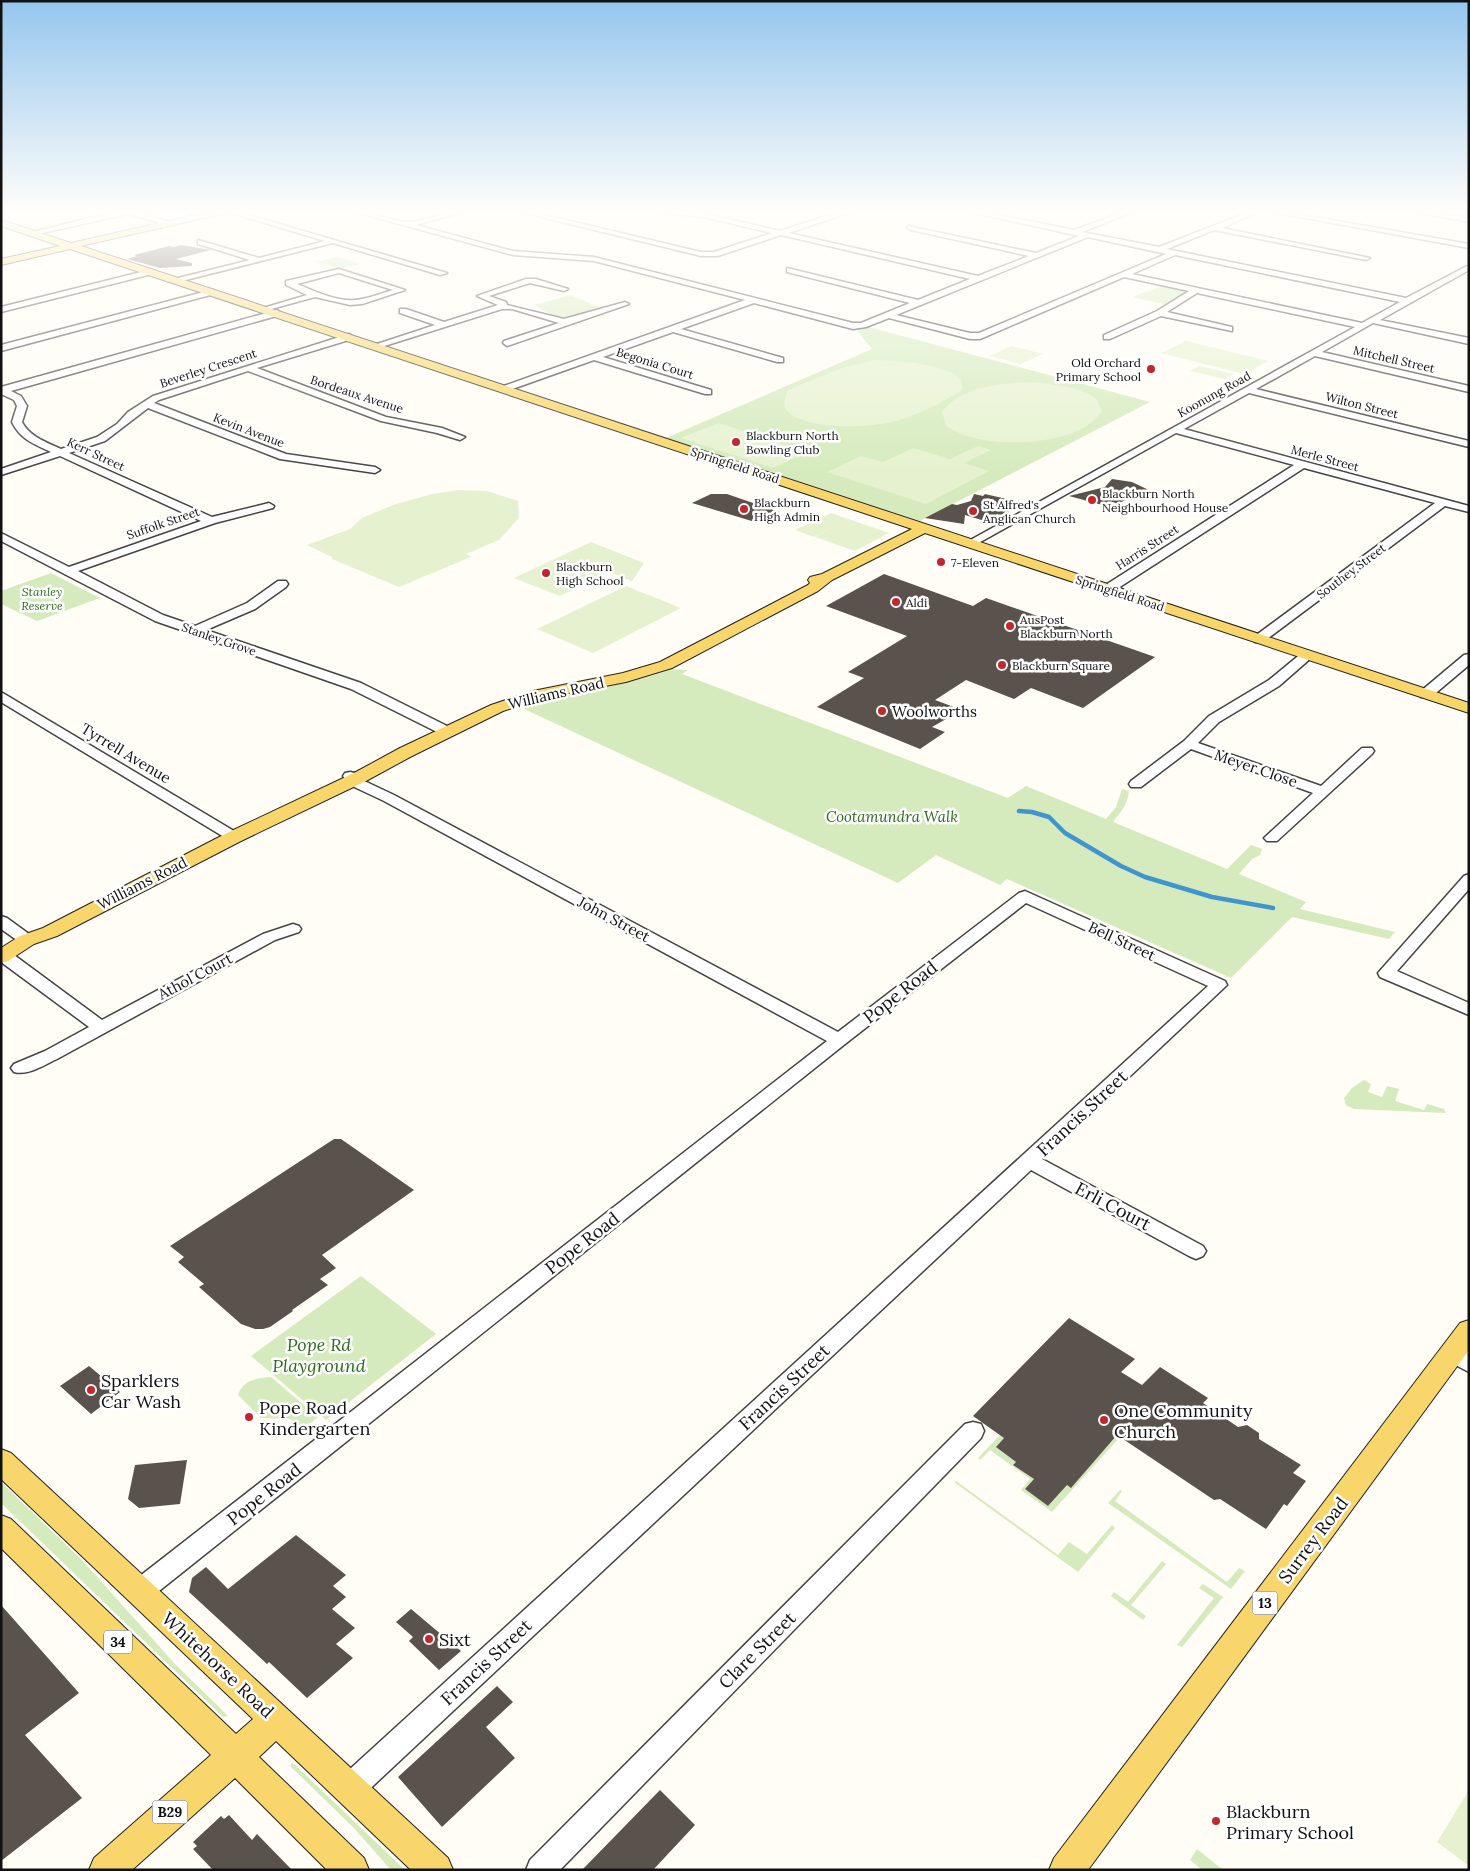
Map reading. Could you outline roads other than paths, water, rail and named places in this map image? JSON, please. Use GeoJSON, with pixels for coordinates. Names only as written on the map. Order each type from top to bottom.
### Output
{"type":"FeatureCollection","features":[{"type":"Feature","properties":{"kind":"main road","name":"Springfield Road"},"geometry":{"type":"LineString","coordinates":[[228,297],[1469,708]]}},
{"type":"Feature","properties":{"kind":"main road","name":"Williams Road"},"geometry":{"type":"LineString","coordinates":[[3,957],[26,940],[50,932],[234,837],[297,808],[414,746],[511,699],[620,679],[679,659],[727,629],[790,596],[813,588],[827,577],[924,528]]}},
{"type":"Feature","properties":{"kind":"main road","name":"Surrey Road"},"geometry":{"type":"LineString","coordinates":[[1066,1870],[1463,1349]]}},
{"type":"Feature","properties":{"kind":"main road","name":"Whitehorse Road"},"geometry":{"type":"LineString","coordinates":[[1,1461],[436,1870]]}},
{"type":"Feature","properties":{"kind":"main road","name":"34"},"geometry":{"type":"LineString","coordinates":[[1,1528],[352,1870]]}},
{"type":"Feature","properties":{"kind":"main road","name":"B29"},"geometry":{"type":"LineString","coordinates":[[106,1870],[276,1720]]}},
{"type":"Feature","properties":{"kind":"street"},"geometry":{"type":"LineString","coordinates":[[1,310],[50,297]]}},
{"type":"Feature","properties":{"kind":"street"},"geometry":{"type":"LineString","coordinates":[[1,348],[191,297]]}},
{"type":"Feature","properties":{"kind":"street"},"geometry":{"type":"LineString","coordinates":[[264,309],[307,297]]}},
{"type":"Feature","properties":{"kind":"street"},"geometry":{"type":"LineString","coordinates":[[325,297],[350,303],[377,297]]}},
{"type":"Feature","properties":{"kind":"street"},"geometry":{"type":"LineString","coordinates":[[485,297],[503,304],[501,307]]}},
{"type":"Feature","properties":{"kind":"street"},"geometry":{"type":"LineString","coordinates":[[737,297],[853,328],[933,297]]}},
{"type":"Feature","properties":{"kind":"street"},"geometry":{"type":"LineString","coordinates":[[897,297],[919,303]]}},
{"type":"Feature","properties":{"kind":"street"},"geometry":{"type":"LineString","coordinates":[[888,315],[970,336],[980,336],[1072,297]]}},
{"type":"Feature","properties":{"kind":"street"},"geometry":{"type":"LineString","coordinates":[[1108,337],[1160,314],[1185,297]]}},
{"type":"Feature","properties":{"kind":"street"},"geometry":{"type":"LineString","coordinates":[[1230,297],[1364,326]]}},
{"type":"Feature","properties":{"kind":"street"},"geometry":{"type":"LineString","coordinates":[[1389,297],[1407,301]]}},
{"type":"Feature","properties":{"kind":"street","name":"Koonung Road"},"geometry":{"type":"LineString","coordinates":[[971,543],[1414,297]]}},
{"type":"Feature","properties":{"kind":"street"},"geometry":{"type":"LineString","coordinates":[[504,389],[751,301]]}},
{"type":"Feature","properties":{"kind":"street"},"geometry":{"type":"LineString","coordinates":[[375,346],[501,307],[512,306],[564,322],[573,321],[625,304]]}},
{"type":"Feature","properties":{"kind":"street"},"geometry":{"type":"LineString","coordinates":[[403,311],[445,325]]}},
{"type":"Feature","properties":{"kind":"street"},"geometry":{"type":"LineString","coordinates":[[2,391],[276,313]]}},
{"type":"Feature","properties":{"kind":"street"},"geometry":{"type":"LineString","coordinates":[[1160,314],[1229,329]]}},
{"type":"Feature","properties":{"kind":"street"},"geometry":{"type":"LineString","coordinates":[[1374,320],[1469,341]]}},
{"type":"Feature","properties":{"kind":"street"},"geometry":{"type":"LineString","coordinates":[[507,343],[562,325],[564,322]]}},
{"type":"Feature","properties":{"kind":"street"},"geometry":{"type":"LineString","coordinates":[[673,329],[780,360]]}},
{"type":"Feature","properties":{"kind":"street","name":"Beverley Crescent"},"geometry":{"type":"LineString","coordinates":[[1,472],[101,439],[147,404],[184,388],[348,337]]}},
{"type":"Feature","properties":{"kind":"street","name":"Mitchell Street"},"geometry":{"type":"LineString","coordinates":[[1314,353],[1469,389]]}},
{"type":"Feature","properties":{"kind":"street","name":"Begonia Court"},"geometry":{"type":"LineString","coordinates":[[594,357],[708,392]]}},
{"type":"Feature","properties":{"kind":"street","name":"Bordeaux Avenue"},"geometry":{"type":"LineString","coordinates":[[248,368],[384,419],[439,430],[460,437]]}},
{"type":"Feature","properties":{"kind":"street","name":"Wilton Street"},"geometry":{"type":"LineString","coordinates":[[1249,390],[1469,444]]}},
{"type":"Feature","properties":{"kind":"street","name":"Kerr Street"},"geometry":{"type":"LineString","coordinates":[[2,391],[18,398],[22,406],[17,422],[22,432],[35,441],[211,521]]}},
{"type":"Feature","properties":{"kind":"street","name":"Kevin Avenue"},"geometry":{"type":"LineString","coordinates":[[147,404],[284,457],[375,470]]}},
{"type":"Feature","properties":{"kind":"street","name":"Merle Street"},"geometry":{"type":"LineString","coordinates":[[1176,430],[1469,509]]}},
{"type":"Feature","properties":{"kind":"street","name":"Harris Street"},"geometry":{"type":"LineString","coordinates":[[1108,589],[1303,464]]}},
{"type":"Feature","properties":{"kind":"street","name":"Southey Street"},"geometry":{"type":"LineString","coordinates":[[1259,639],[1443,502]]}},
{"type":"Feature","properties":{"kind":"street","name":"Suffolk Street"},"geometry":{"type":"LineString","coordinates":[[68,571],[211,521],[269,506]]}},
{"type":"Feature","properties":{"kind":"street","name":"Stanley Grove"},"geometry":{"type":"LineString","coordinates":[[1,536],[159,618],[356,686],[446,731]]}},
{"type":"Feature","properties":{"kind":"street"},"geometry":{"type":"LineString","coordinates":[[194,631],[251,606],[282,584]]}},
{"type":"Feature","properties":{"kind":"street"},"geometry":{"type":"LineString","coordinates":[[1136,784],[1189,744],[1214,719],[1274,683],[1307,655]]}},
{"type":"Feature","properties":{"kind":"street"},"geometry":{"type":"LineString","coordinates":[[1426,694],[1469,658]]}},
{"type":"Feature","properties":{"kind":"street","name":"Tyrrell Avenue"},"geometry":{"type":"LineString","coordinates":[[1,696],[234,837]]}},
{"type":"Feature","properties":{"kind":"street","name":"Meyer Close"},"geometry":{"type":"LineString","coordinates":[[1189,744],[1322,791]]}},
{"type":"Feature","properties":{"kind":"street","name":"Meyer Close"},"geometry":{"type":"LineString","coordinates":[[1272,838],[1367,751]]}},
{"type":"Feature","properties":{"kind":"street","name":"John Street"},"geometry":{"type":"LineString","coordinates":[[347,781],[389,798],[839,1040]]}},
{"type":"Feature","properties":{"kind":"street"},"geometry":{"type":"LineString","coordinates":[[1469,879],[1386,973],[1469,1010]]}},
{"type":"Feature","properties":{"kind":"street","name":"Pope Road"},"geometry":{"type":"LineString","coordinates":[[140,1592],[839,1040],[1025,896]]}},
{"type":"Feature","properties":{"kind":"street","name":"Bell Street"},"geometry":{"type":"LineString","coordinates":[[1025,896],[1219,985]]}},
{"type":"Feature","properties":{"kind":"street"},"geometry":{"type":"LineString","coordinates":[[1,921],[26,940]]}},
{"type":"Feature","properties":{"kind":"street","name":"Athol Court"},"geometry":{"type":"LineString","coordinates":[[20,1068],[39,1062],[100,1027],[269,937],[293,929]]}},
{"type":"Feature","properties":{"kind":"street"},"geometry":{"type":"LineString","coordinates":[[3,957],[100,1027]]}},
{"type":"Feature","properties":{"kind":"street","name":"Francis Street"},"geometry":{"type":"LineString","coordinates":[[349,1789],[1219,985]]}},
{"type":"Feature","properties":{"kind":"street","name":"Erli Court"},"geometry":{"type":"LineString","coordinates":[[1030,1161],[1196,1251]]}},
{"type":"Feature","properties":{"kind":"street","name":"Clare Street"},"geometry":{"type":"LineString","coordinates":[[540,1870],[973,1431]]}},
{"type":"Feature","properties":{"kind":"waterway"},"geometry":{"type":"LineString","coordinates":[[1019,811],[1032,812],[1049,817],[1065,833],[1121,866],[1145,877],[1212,897],[1273,908]]}},
{"type":"Feature","properties":{"kind":"place","name":"Old Orchard Primary School"},"geometry":{"type":"Point","coordinates":[1151,369]}},
{"type":"Feature","properties":{"kind":"place","name":"Blackburn North Bowling Club"},"geometry":{"type":"Point","coordinates":[736,442]}},
{"type":"Feature","properties":{"kind":"place","name":"Blackburn North Neighbourhood House"},"geometry":{"type":"Point","coordinates":[1092,500]}},
{"type":"Feature","properties":{"kind":"place","name":"Blackburn High Admin"},"geometry":{"type":"Point","coordinates":[744,509]}},
{"type":"Feature","properties":{"kind":"place","name":"St Alfred's Anglican Church"},"geometry":{"type":"Point","coordinates":[973,511]}},
{"type":"Feature","properties":{"kind":"place","name":"7-Eleven"},"geometry":{"type":"Point","coordinates":[941,562]}},
{"type":"Feature","properties":{"kind":"place","name":"Blackburn High School"},"geometry":{"type":"Point","coordinates":[546,573]}},
{"type":"Feature","properties":{"kind":"place","name":"Aldi"},"geometry":{"type":"Point","coordinates":[896,602]}},
{"type":"Feature","properties":{"kind":"place","name":"AusPost Blackburn North"},"geometry":{"type":"Point","coordinates":[1010,626]}},
{"type":"Feature","properties":{"kind":"place","name":"Blackburn Square"},"geometry":{"type":"Point","coordinates":[1002,665]}},
{"type":"Feature","properties":{"kind":"place","name":"Woolworths"},"geometry":{"type":"Point","coordinates":[882,711]}},
{"type":"Feature","properties":{"kind":"place","name":"Sparklers Car Wash"},"geometry":{"type":"Point","coordinates":[91,1390]}},
{"type":"Feature","properties":{"kind":"place","name":"Pope Road Kindergarten"},"geometry":{"type":"Point","coordinates":[249,1417]}},
{"type":"Feature","properties":{"kind":"place","name":"One Community Church"},"geometry":{"type":"Point","coordinates":[1104,1420]}},
{"type":"Feature","properties":{"kind":"place","name":"Sixt"},"geometry":{"type":"Point","coordinates":[429,1639]}},
{"type":"Feature","properties":{"kind":"place","name":"Blackburn Primary School"},"geometry":{"type":"Point","coordinates":[1216,1821]}},
{"type":"Feature","properties":{"kind":"park label","name":"Stanley Reserve"},"geometry":{"type":"Point","coordinates":[42,598]}},
{"type":"Feature","properties":{"kind":"park label","name":"Cootamundra Walk"},"geometry":{"type":"Point","coordinates":[892,816]}},
{"type":"Feature","properties":{"kind":"park label","name":"Pope Rd Playground"},"geometry":{"type":"Point","coordinates":[319,1354]}}]}
